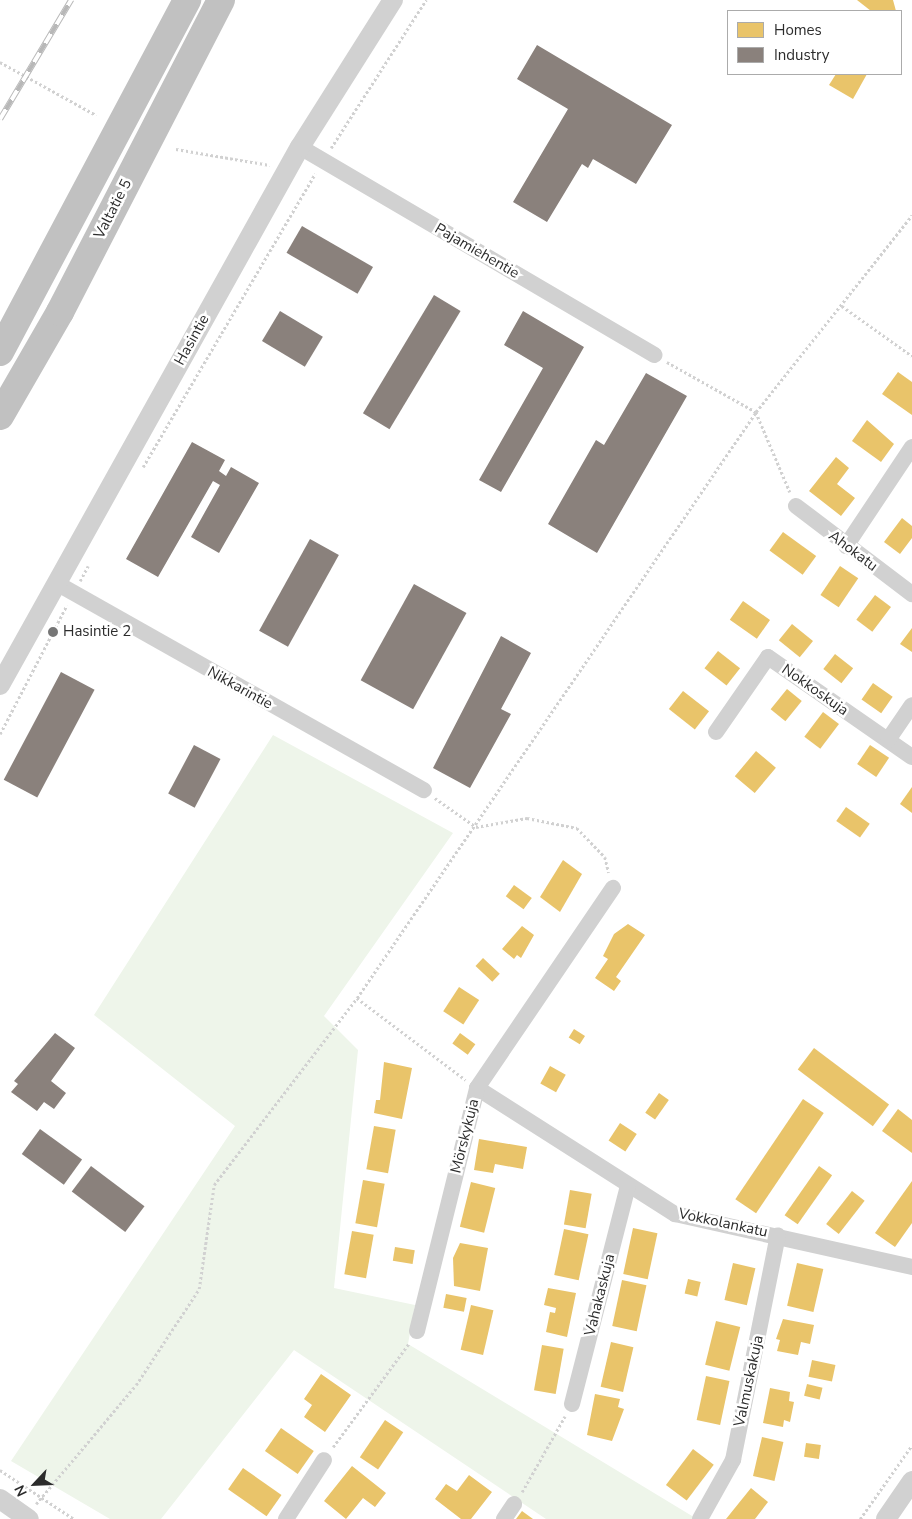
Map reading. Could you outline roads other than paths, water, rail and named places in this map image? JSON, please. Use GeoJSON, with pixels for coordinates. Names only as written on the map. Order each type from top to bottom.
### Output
{"type":"FeatureCollection","features":[{"type":"Feature","properties":{"kind":"highway","name":"Valtatie 5"},"geometry":{"type":"LineString","coordinates":[[0,352],[187,0]]}},
{"type":"Feature","properties":{"kind":"highway","name":"Valtatie 5"},"geometry":{"type":"LineString","coordinates":[[0,416],[60,312],[221,0]]}},
{"type":"Feature","properties":{"kind":"street","name":"Hasintie"},"geometry":{"type":"LineString","coordinates":[[0,685],[65,589],[287,168],[393,0]]}},
{"type":"Feature","properties":{"kind":"street","name":"Pajamiehentie"},"geometry":{"type":"LineString","coordinates":[[300,147],[655,355]]}},
{"type":"Feature","properties":{"kind":"street"},"geometry":{"type":"LineString","coordinates":[[846,546],[912,447]]}},
{"type":"Feature","properties":{"kind":"street","name":"Ahokatu"},"geometry":{"type":"LineString","coordinates":[[796,506],[846,546],[912,594]]}},
{"type":"Feature","properties":{"kind":"street","name":"Nikkarintie"},"geometry":{"type":"LineString","coordinates":[[65,589],[424,790]]}},
{"type":"Feature","properties":{"kind":"street","name":"Nokkoskuja"},"geometry":{"type":"LineString","coordinates":[[716,732],[768,657],[912,757]]}},
{"type":"Feature","properties":{"kind":"street"},"geometry":{"type":"LineString","coordinates":[[888,740],[912,705]]}},
{"type":"Feature","properties":{"kind":"street","name":"Mörskykuja"},"geometry":{"type":"LineString","coordinates":[[417,1331],[477,1088],[612,888]]}},
{"type":"Feature","properties":{"kind":"street","name":"Vokkolankatu"},"geometry":{"type":"LineString","coordinates":[[477,1088],[628,1186],[675,1214],[778,1235],[912,1267]]}},
{"type":"Feature","properties":{"kind":"street","name":"Vahakaskuja"},"geometry":{"type":"LineString","coordinates":[[572,1404],[628,1186]]}},
{"type":"Feature","properties":{"kind":"street","name":"Valmuskakuja"},"geometry":{"type":"LineString","coordinates":[[700,1519],[733,1460],[778,1235]]}},
{"type":"Feature","properties":{"kind":"street"},"geometry":{"type":"LineString","coordinates":[[286,1519],[324,1460]]}},
{"type":"Feature","properties":{"kind":"street"},"geometry":{"type":"LineString","coordinates":[[886,1519],[912,1481]]}},
{"type":"Feature","properties":{"kind":"street"},"geometry":{"type":"LineString","coordinates":[[0,1499],[26,1517]]}},
{"type":"Feature","properties":{"kind":"street"},"geometry":{"type":"LineString","coordinates":[[504,1519],[514,1504]]}},
{"type":"Feature","properties":{"kind":"railway"},"geometry":{"type":"LineString","coordinates":[[0,119],[71,0]]}},
{"type":"Feature","properties":{"kind":"place","name":"Hasintie 2"},"geometry":{"type":"Point","coordinates":[53,632]}}]}
